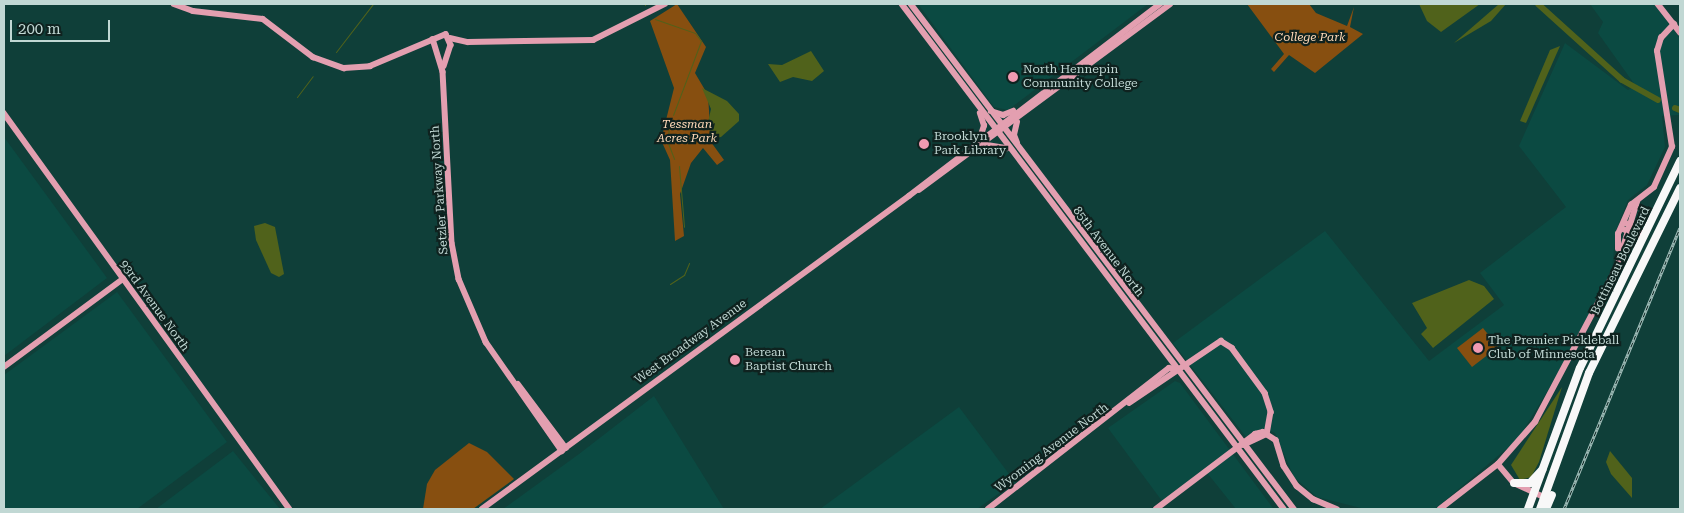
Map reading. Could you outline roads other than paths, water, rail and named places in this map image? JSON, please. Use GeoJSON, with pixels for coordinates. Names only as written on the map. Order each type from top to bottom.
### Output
{"type":"FeatureCollection","features":[{"type":"Feature","properties":{"kind":"highway","name":"Bottineau Boulevard"},"geometry":{"type":"LineString","coordinates":[[1530,503],[1547,465],[1576,376],[1647,237],[1680,161]]}},
{"type":"Feature","properties":{"kind":"highway","name":"Bottineau Boulevard"},"geometry":{"type":"LineString","coordinates":[[1540,509],[1546,498],[1589,373],[1680,188]]}},
{"type":"Feature","properties":{"kind":"highway"},"geometry":{"type":"LineString","coordinates":[[1546,509],[1570,431]]}},
{"type":"Feature","properties":{"kind":"highway"},"geometry":{"type":"LineString","coordinates":[[1514,483],[1530,483],[1547,465]]}},
{"type":"Feature","properties":{"kind":"street"},"geometry":{"type":"LineString","coordinates":[[174,4],[193,11],[263,19],[313,57],[339,67],[370,66],[433,39],[440,34],[468,42],[593,40],[665,4]]}},
{"type":"Feature","properties":{"kind":"street","name":"85th Avenue North"},"geometry":{"type":"LineString","coordinates":[[902,4],[996,132],[1284,509]]}},
{"type":"Feature","properties":{"kind":"street","name":"85th Avenue North"},"geometry":{"type":"LineString","coordinates":[[911,4],[1044,184],[1294,509]]}},
{"type":"Feature","properties":{"kind":"street","name":"West Broadway Avenue"},"geometry":{"type":"LineString","coordinates":[[482,509],[996,132],[1034,99],[1160,4]]}},
{"type":"Feature","properties":{"kind":"street","name":"West Broadway Avenue"},"geometry":{"type":"LineString","coordinates":[[1002,127],[1019,119],[1170,4]]}},
{"type":"Feature","properties":{"kind":"street"},"geometry":{"type":"LineString","coordinates":[[1658,4],[1680,32]]}},
{"type":"Feature","properties":{"kind":"street"},"geometry":{"type":"LineString","coordinates":[[1440,509],[1498,464],[1539,415],[1619,258],[1624,226],[1637,202],[1654,187],[1672,147],[1657,51],[1659,40],[1674,24]]}},
{"type":"Feature","properties":{"kind":"street","name":"Setzler Parkway North"},"geometry":{"type":"LineString","coordinates":[[443,72],[449,38]]}},
{"type":"Feature","properties":{"kind":"street","name":"Setzler Parkway North"},"geometry":{"type":"LineString","coordinates":[[433,39],[443,72],[455,261],[478,328],[564,449]]}},
{"type":"Feature","properties":{"kind":"street"},"geometry":{"type":"LineString","coordinates":[[416,46],[448,50],[468,42]]}},
{"type":"Feature","properties":{"kind":"street"},"geometry":{"type":"LineString","coordinates":[[932,45],[982,118],[983,132],[977,146]]}},
{"type":"Feature","properties":{"kind":"street"},"geometry":{"type":"LineString","coordinates":[[988,108],[1006,114],[1034,99]]}},
{"type":"Feature","properties":{"kind":"street","name":"93rd Avenue North"},"geometry":{"type":"LineString","coordinates":[[4,113],[290,509]]}},
{"type":"Feature","properties":{"kind":"street"},"geometry":{"type":"LineString","coordinates":[[1019,119],[1014,138],[1044,184]]}},
{"type":"Feature","properties":{"kind":"street"},"geometry":{"type":"LineString","coordinates":[[977,146],[994,143],[1009,149]]}},
{"type":"Feature","properties":{"kind":"street"},"geometry":{"type":"LineString","coordinates":[[1624,226],[1647,237]]}},
{"type":"Feature","properties":{"kind":"street"},"geometry":{"type":"LineString","coordinates":[[4,367],[123,279]]}},
{"type":"Feature","properties":{"kind":"street","name":"Wyoming Avenue North"},"geometry":{"type":"LineString","coordinates":[[988,509],[1128,403],[1169,368],[1176,369],[1221,341],[1232,348],[1264,393],[1271,412],[1267,434]]}},
{"type":"Feature","properties":{"kind":"street"},"geometry":{"type":"LineString","coordinates":[[1156,509],[1238,449],[1267,434],[1276,440],[1292,480],[1325,508],[1338,509]]}},
{"type":"Feature","properties":{"kind":"street"},"geometry":{"type":"LineString","coordinates":[[1498,464],[1530,503],[1546,498]]}},
{"type":"Feature","properties":{"kind":"waterway"},"geometry":{"type":"LineString","coordinates":[[336,52],[373,4]]}},
{"type":"Feature","properties":{"kind":"waterway"},"geometry":{"type":"LineString","coordinates":[[1538,4],[1622,80],[1658,100]]}},
{"type":"Feature","properties":{"kind":"waterway"},"geometry":{"type":"LineString","coordinates":[[655,19],[695,33],[701,41],[673,115]]}},
{"type":"Feature","properties":{"kind":"waterway"},"geometry":{"type":"LineString","coordinates":[[297,97],[313,76]]}},
{"type":"Feature","properties":{"kind":"waterway"},"geometry":{"type":"LineString","coordinates":[[1675,108],[1680,110]]}},
{"type":"Feature","properties":{"kind":"waterway"},"geometry":{"type":"LineString","coordinates":[[669,122],[668,143],[674,159]]}},
{"type":"Feature","properties":{"kind":"waterway"},"geometry":{"type":"LineString","coordinates":[[679,166],[684,227]]}},
{"type":"Feature","properties":{"kind":"waterway"},"geometry":{"type":"LineString","coordinates":[[670,284],[684,275],[689,263]]}},
{"type":"Feature","properties":{"kind":"railway"},"geometry":{"type":"LineString","coordinates":[[1564,509],[1680,228]]}},
{"type":"Feature","properties":{"kind":"place","name":"North Hennepin Community College"},"geometry":{"type":"Point","coordinates":[1013,77]}},
{"type":"Feature","properties":{"kind":"place","name":"Brooklyn Park Library"},"geometry":{"type":"Point","coordinates":[924,144]}},
{"type":"Feature","properties":{"kind":"place","name":"The Premier Pickleball Club of Minnesota"},"geometry":{"type":"Point","coordinates":[1478,348]}},
{"type":"Feature","properties":{"kind":"place","name":"Berean Baptist Church"},"geometry":{"type":"Point","coordinates":[735,360]}},
{"type":"Feature","properties":{"kind":"park label","name":"College Park"},"geometry":{"type":"Point","coordinates":[1310,38]}},
{"type":"Feature","properties":{"kind":"park label","name":"Tessman Acres Park"},"geometry":{"type":"Point","coordinates":[687,132]}}]}
